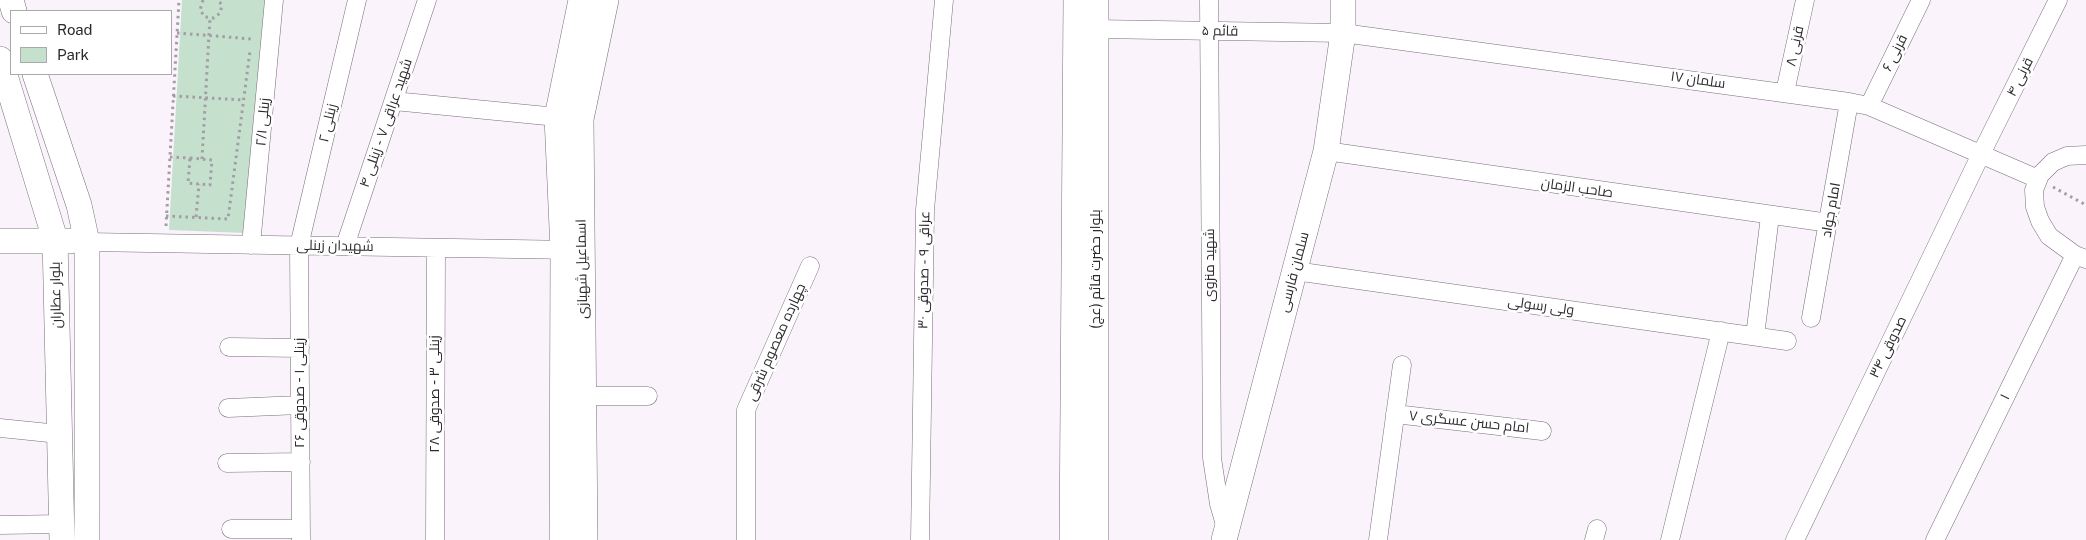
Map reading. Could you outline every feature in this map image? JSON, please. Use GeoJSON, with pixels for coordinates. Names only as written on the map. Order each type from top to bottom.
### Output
{"type":"FeatureCollection","features":[{"type":"Feature","properties":{"kind":"main road","name":"اسماعیل شهبازی"},"geometry":{"type":"LineString","coordinates":[[580,0],[557,117],[573,250],[584,396],[585,540]]}},
{"type":"Feature","properties":{"kind":"main road","name":"اسماعیل شهبازی"},"geometry":{"type":"LineString","coordinates":[[562,540],[573,250],[581,119],[606,0]]}},
{"type":"Feature","properties":{"kind":"main road"},"geometry":{"type":"LineString","coordinates":[[1076,0],[1086,33]]}},
{"type":"Feature","properties":{"kind":"main road"},"geometry":{"type":"LineString","coordinates":[[1086,33],[1096,0]]}},
{"type":"Feature","properties":{"kind":"main road","name":"بلوار حضرت قائم (عج)"},"geometry":{"type":"LineString","coordinates":[[1072,540],[1086,33],[1107,0]]}},
{"type":"Feature","properties":{"kind":"main road","name":"سلمان فارسی"},"geometry":{"type":"LineString","coordinates":[[1225,534],[1326,151],[1344,33],[1343,0]]}},
{"type":"Feature","properties":{"kind":"main road","name":"بلوار حضرت قائم (عج)"},"geometry":{"type":"LineString","coordinates":[[1086,33],[1096,540]]}},
{"type":"Feature","properties":{"kind":"main road","name":"بلوار عطاران"},"geometry":{"type":"LineString","coordinates":[[0,59],[55,239],[62,532]]}},
{"type":"Feature","properties":{"kind":"main road"},"geometry":{"type":"LineString","coordinates":[[35,75],[79,205],[87,242],[87,540]]}},
{"type":"Feature","properties":{"kind":"main road"},"geometry":{"type":"LineString","coordinates":[[0,241],[55,239],[87,242]]}},
{"type":"Feature","properties":{"kind":"street","name":"زینلی ۲/۱"},"geometry":{"type":"LineString","coordinates":[[252,245],[274,0]]}},
{"type":"Feature","properties":{"kind":"street","name":"زینلی ۲"},"geometry":{"type":"LineString","coordinates":[[299,246],[357,0]]}},
{"type":"Feature","properties":{"kind":"street","name":"شهید عراقی ۷ - زینلی ۴"},"geometry":{"type":"LineString","coordinates":[[344,246],[427,0]]}},
{"type":"Feature","properties":{"kind":"street","name":"عراقی ۹ - صدوقی ۳۰"},"geometry":{"type":"LineString","coordinates":[[920,540],[925,210],[944,0]]}},
{"type":"Feature","properties":{"kind":"street","name":"شهید منزوی"},"geometry":{"type":"LineString","coordinates":[[1209,0],[1212,458],[1225,534]]}},
{"type":"Feature","properties":{"kind":"street","name":"قرنی ۸"},"geometry":{"type":"LineString","coordinates":[[1785,92],[1805,0]]}},
{"type":"Feature","properties":{"kind":"street","name":"قرنی ۶"},"geometry":{"type":"LineString","coordinates":[[1869,106],[1921,0]]}},
{"type":"Feature","properties":{"kind":"street","name":"قرنی ۴"},"geometry":{"type":"LineString","coordinates":[[1981,154],[2058,0]]}},
{"type":"Feature","properties":{"kind":"street","name":"قائم ۵"},"geometry":{"type":"LineString","coordinates":[[1086,33],[1208,30],[1344,33]]}},
{"type":"Feature","properties":{"kind":"street","name":"سلمان ۱۷"},"geometry":{"type":"LineString","coordinates":[[1344,33],[1850,102],[1869,106],[2038,179]]}},
{"type":"Feature","properties":{"kind":"street"},"geometry":{"type":"LineString","coordinates":[[394,101],[557,117]]}},
{"type":"Feature","properties":{"kind":"street","name":"امام جواد"},"geometry":{"type":"LineString","coordinates":[[1811,318],[1850,102]]}},
{"type":"Feature","properties":{"kind":"street","name":"صاحب الزمان"},"geometry":{"type":"LineString","coordinates":[[1326,151],[1829,224]]}},
{"type":"Feature","properties":{"kind":"street","name":"صدوقی ۳۴"},"geometry":{"type":"LineString","coordinates":[[1795,540],[1981,154]]}},
{"type":"Feature","properties":{"kind":"street"},"geometry":{"type":"LineString","coordinates":[[2081,257],[2049,236],[2040,221],[2035,207],[2034,190],[2040,175],[2053,162],[2067,156],[2086,155]]}},
{"type":"Feature","properties":{"kind":"street"},"geometry":{"type":"LineString","coordinates":[[1755,336],[1770,216]]}},
{"type":"Feature","properties":{"kind":"street","name":"شهیدان زینلی"},"geometry":{"type":"LineString","coordinates":[[87,242],[573,250]]}},
{"type":"Feature","properties":{"kind":"street","name":"زینلی ۱ - صدوقی ۲۶"},"geometry":{"type":"LineString","coordinates":[[299,246],[301,534]]}},
{"type":"Feature","properties":{"kind":"street","name":"زینلی ۳ - صدوقی ۲۸"},"geometry":{"type":"LineString","coordinates":[[435,540],[436,248]]}},
{"type":"Feature","properties":{"kind":"street","name":"۱"},"geometry":{"type":"LineString","coordinates":[[1935,540],[2081,257]]}},
{"type":"Feature","properties":{"kind":"street","name":"چهارده معصوم شرقی"},"geometry":{"type":"LineString","coordinates":[[746,540],[746,410],[810,266]]}},
{"type":"Feature","properties":{"kind":"street","name":"ولی رسولی"},"geometry":{"type":"LineString","coordinates":[[1295,271],[1786,341]]}},
{"type":"Feature","properties":{"kind":"street"},"geometry":{"type":"LineString","coordinates":[[1670,540],[1721,331]]}},
{"type":"Feature","properties":{"kind":"street"},"geometry":{"type":"LineString","coordinates":[[229,347],[300,348]]}},
{"type":"Feature","properties":{"kind":"street"},"geometry":{"type":"LineString","coordinates":[[1378,540],[1402,366]]}},
{"type":"Feature","properties":{"kind":"street"},"geometry":{"type":"LineString","coordinates":[[584,396],[648,396]]}},
{"type":"Feature","properties":{"kind":"street"},"geometry":{"type":"LineString","coordinates":[[228,408],[300,405]]}},
{"type":"Feature","properties":{"kind":"street","name":"امام حسن عسگری ۷"},"geometry":{"type":"LineString","coordinates":[[1395,414],[1542,431]]}},
{"type":"Feature","properties":{"kind":"street"},"geometry":{"type":"LineString","coordinates":[[0,428],[59,434]]}},
{"type":"Feature","properties":{"kind":"street"},"geometry":{"type":"LineString","coordinates":[[228,463],[301,462]]}},
{"type":"Feature","properties":{"kind":"street"},"geometry":{"type":"LineString","coordinates":[[0,525],[62,532]]}},
{"type":"Feature","properties":{"kind":"street"},"geometry":{"type":"LineString","coordinates":[[231,529],[301,534]]}},
{"type":"Feature","properties":{"kind":"path"},"geometry":{"type":"LineString","coordinates":[[165,243],[180,0]]}},
{"type":"Feature","properties":{"kind":"path"},"geometry":{"type":"LineString","coordinates":[[204,0],[200,10],[205,16],[214,18],[220,13],[222,5],[218,0]]}},
{"type":"Feature","properties":{"kind":"path"},"geometry":{"type":"LineString","coordinates":[[202,159],[210,17]]}},
{"type":"Feature","properties":{"kind":"path"},"geometry":{"type":"LineString","coordinates":[[166,216],[228,219],[253,30]]}},
{"type":"Feature","properties":{"kind":"path"},"geometry":{"type":"LineString","coordinates":[[177,33],[252,39]]}},
{"type":"Feature","properties":{"kind":"path"},"geometry":{"type":"LineString","coordinates":[[173,96],[244,100]]}},
{"type":"Feature","properties":{"kind":"path"},"geometry":{"type":"LineString","coordinates":[[170,157],[190,158],[212,160],[210,185],[188,183],[190,158]]}},
{"type":"Feature","properties":{"kind":"path"},"geometry":{"type":"LineString","coordinates":[[2038,179],[2086,204]]}},
{"type":"Feature","properties":{"kind":"path"},"geometry":{"type":"LineString","coordinates":[[196,217],[199,184]]}},
{"type":"Feature","properties":{"kind":"green space"},"geometry":{"type":"Polygon","coordinates":[[[182,0],[269,0],[245,233],[169,230],[182,0]]]}}]}
